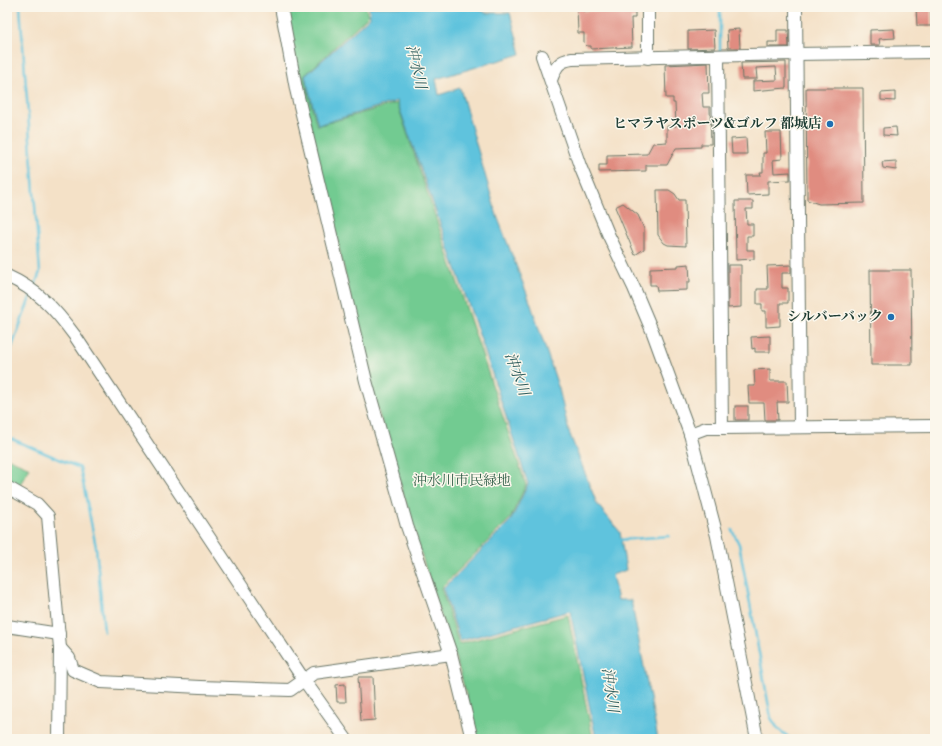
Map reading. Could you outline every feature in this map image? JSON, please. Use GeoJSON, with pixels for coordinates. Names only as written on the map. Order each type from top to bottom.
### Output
{"type":"FeatureCollection","features":[{"type":"Feature","properties":{"kind":"street"},"geometry":{"type":"LineString","coordinates":[[281,7],[296,89],[366,381],[407,526],[451,654],[472,739]]}},
{"type":"Feature","properties":{"kind":"street"},"geometry":{"type":"LineString","coordinates":[[648,7],[648,58]]}},
{"type":"Feature","properties":{"kind":"street"},"geometry":{"type":"LineString","coordinates":[[796,7],[800,427]]}},
{"type":"Feature","properties":{"kind":"street"},"geometry":{"type":"LineString","coordinates":[[551,80],[555,68],[564,60],[935,52]]}},
{"type":"Feature","properties":{"kind":"street"},"geometry":{"type":"LineString","coordinates":[[542,56],[580,166],[609,236],[634,288],[653,333],[690,434],[717,536],[757,739]]}},
{"type":"Feature","properties":{"kind":"street"},"geometry":{"type":"LineString","coordinates":[[718,56],[722,428]]}},
{"type":"Feature","properties":{"kind":"street"},"geometry":{"type":"LineString","coordinates":[[7,276],[28,286],[44,300],[58,313],[75,336],[304,680],[346,739]]}},
{"type":"Feature","properties":{"kind":"street"},"geometry":{"type":"LineString","coordinates":[[690,434],[706,428],[935,426]]}},
{"type":"Feature","properties":{"kind":"street"},"geometry":{"type":"LineString","coordinates":[[7,487],[37,504],[48,516],[60,648],[59,739]]}},
{"type":"Feature","properties":{"kind":"street"},"geometry":{"type":"LineString","coordinates":[[7,626],[59,634]]}},
{"type":"Feature","properties":{"kind":"street"},"geometry":{"type":"LineString","coordinates":[[60,648],[69,658],[73,670],[101,682],[290,690],[314,673],[451,654]]}},
{"type":"Feature","properties":{"kind":"green space","name":"沖水川市民緑地"},"geometry":{"type":"Polygon","coordinates":[[[283,7],[366,7],[368,16],[304,76],[317,126],[397,103],[526,485],[510,519],[441,588],[459,644],[568,615],[593,739],[478,739],[460,672],[432,589],[373,394],[283,7]]]}},
{"type":"Feature","properties":{"kind":"green space"},"geometry":{"type":"Polygon","coordinates":[[[7,458],[30,468],[17,489],[7,482],[7,458]]]}},
{"type":"Feature","properties":{"kind":"water","name":"沖水川"},"geometry":{"type":"Polygon","coordinates":[[[369,7],[475,7],[486,13],[510,13],[521,54],[436,79],[439,95],[460,88],[497,216],[529,299],[559,389],[569,432],[597,504],[620,532],[626,570],[612,575],[618,600],[631,600],[658,739],[596,739],[570,611],[460,641],[443,589],[511,520],[528,484],[482,343],[397,101],[318,125],[305,76],[370,17],[369,7]]]}},
{"type":"Feature","properties":{"kind":"building"},"geometry":{"type":"Polygon","coordinates":[[[577,7],[584,7],[584,11],[635,9],[635,18],[631,18],[632,47],[591,49],[591,46],[587,46],[584,43],[584,33],[578,33],[577,7]]]}},
{"type":"Feature","properties":{"kind":"building"},"geometry":{"type":"Polygon","coordinates":[[[916,7],[931,7],[931,26],[917,26],[916,7]]]}},
{"type":"Feature","properties":{"kind":"building"},"geometry":{"type":"Polygon","coordinates":[[[739,29],[740,48],[728,48],[727,30],[739,29]]]}},
{"type":"Feature","properties":{"kind":"building"},"geometry":{"type":"Polygon","coordinates":[[[894,29],[895,38],[879,39],[880,45],[870,45],[870,30],[894,29]]]}},
{"type":"Feature","properties":{"kind":"building"},"geometry":{"type":"Polygon","coordinates":[[[714,30],[715,48],[688,49],[688,31],[714,30]]]}},
{"type":"Feature","properties":{"kind":"building"},"geometry":{"type":"Polygon","coordinates":[[[777,30],[788,30],[789,47],[768,47],[768,42],[777,42],[777,30]]]}},
{"type":"Feature","properties":{"kind":"building"},"geometry":{"type":"Polygon","coordinates":[[[786,62],[786,88],[753,91],[753,81],[777,80],[776,67],[756,68],[757,79],[742,79],[741,63],[786,62]]]}},
{"type":"Feature","properties":{"kind":"building"},"geometry":{"type":"Polygon","coordinates":[[[708,63],[709,93],[702,93],[703,107],[710,107],[711,144],[701,144],[701,147],[676,148],[667,165],[646,165],[646,171],[599,172],[599,165],[607,165],[607,155],[647,154],[653,143],[667,142],[667,126],[676,126],[675,103],[673,103],[673,98],[666,98],[665,65],[708,63]]]}},
{"type":"Feature","properties":{"kind":"building"},"geometry":{"type":"Polygon","coordinates":[[[806,88],[863,88],[864,203],[819,204],[807,200],[806,88]]]}},
{"type":"Feature","properties":{"kind":"building"},"geometry":{"type":"Polygon","coordinates":[[[895,92],[895,101],[881,100],[881,93],[895,92]]]}},
{"type":"Feature","properties":{"kind":"building"},"geometry":{"type":"Polygon","coordinates":[[[896,127],[897,136],[883,135],[883,128],[896,127]]]}},
{"type":"Feature","properties":{"kind":"building"},"geometry":{"type":"Polygon","coordinates":[[[765,132],[781,132],[782,159],[773,160],[774,173],[790,172],[790,180],[768,181],[768,194],[747,195],[746,175],[761,175],[760,172],[763,172],[763,153],[766,153],[765,132]]]}},
{"type":"Feature","properties":{"kind":"building"},"geometry":{"type":"Polygon","coordinates":[[[746,138],[747,154],[732,154],[731,139],[746,138]]]}},
{"type":"Feature","properties":{"kind":"building"},"geometry":{"type":"Polygon","coordinates":[[[896,161],[896,170],[883,168],[882,162],[896,161]]]}},
{"type":"Feature","properties":{"kind":"building"},"geometry":{"type":"Polygon","coordinates":[[[657,190],[669,190],[675,194],[679,200],[685,200],[686,246],[668,245],[664,243],[658,235],[657,190]]]}},
{"type":"Feature","properties":{"kind":"building"},"geometry":{"type":"Polygon","coordinates":[[[735,201],[753,201],[753,209],[746,209],[747,224],[753,224],[753,236],[747,236],[747,250],[754,250],[754,259],[736,260],[735,201]]]}},
{"type":"Feature","properties":{"kind":"building"},"geometry":{"type":"Polygon","coordinates":[[[623,203],[638,215],[644,229],[644,249],[635,255],[615,207],[623,203]]]}},
{"type":"Feature","properties":{"kind":"building"},"geometry":{"type":"Polygon","coordinates":[[[689,264],[690,282],[687,282],[687,290],[657,291],[656,285],[650,285],[650,268],[678,267],[678,265],[689,264]]]}},
{"type":"Feature","properties":{"kind":"building"},"geometry":{"type":"Polygon","coordinates":[[[728,265],[741,265],[741,307],[728,308],[728,265]]]}},
{"type":"Feature","properties":{"kind":"building"},"geometry":{"type":"Polygon","coordinates":[[[791,265],[791,273],[782,273],[782,288],[788,288],[788,303],[780,303],[780,326],[766,327],[766,311],[762,311],[762,304],[757,304],[757,289],[768,289],[767,266],[791,265]]]}},
{"type":"Feature","properties":{"kind":"building","name":"シルバーバック"},"geometry":{"type":"Polygon","coordinates":[[[870,270],[911,270],[912,365],[871,365],[870,270]]]}},
{"type":"Feature","properties":{"kind":"building"},"geometry":{"type":"Polygon","coordinates":[[[770,336],[770,352],[755,352],[755,348],[752,349],[751,337],[770,336]]]}},
{"type":"Feature","properties":{"kind":"building"},"geometry":{"type":"Polygon","coordinates":[[[770,369],[770,381],[787,381],[788,402],[777,402],[778,420],[765,420],[764,403],[749,403],[748,386],[755,386],[754,370],[770,369]]]}},
{"type":"Feature","properties":{"kind":"building"},"geometry":{"type":"Polygon","coordinates":[[[735,406],[748,406],[748,420],[735,420],[735,406]]]}},
{"type":"Feature","properties":{"kind":"building"},"geometry":{"type":"Polygon","coordinates":[[[358,677],[373,677],[375,720],[361,721],[358,677]]]}},
{"type":"Feature","properties":{"kind":"building"},"geometry":{"type":"Polygon","coordinates":[[[345,684],[346,702],[337,702],[336,685],[345,684]]]}},
{"type":"Feature","properties":{"kind":"waterway"},"geometry":{"type":"LineString","coordinates":[[20,7],[40,272],[34,288]]}},
{"type":"Feature","properties":{"kind":"waterway"},"geometry":{"type":"LineString","coordinates":[[720,7],[720,52]]}},
{"type":"Feature","properties":{"kind":"waterway"},"geometry":{"type":"LineString","coordinates":[[7,360],[31,295]]}},
{"type":"Feature","properties":{"kind":"waterway"},"geometry":{"type":"LineString","coordinates":[[7,437],[80,468],[96,547],[104,632]]}},
{"type":"Feature","properties":{"kind":"waterway"},"geometry":{"type":"LineString","coordinates":[[732,530],[739,544],[771,718],[778,729],[791,739],[845,737],[859,739]]}},
{"type":"Feature","properties":{"kind":"waterway"},"geometry":{"type":"LineString","coordinates":[[619,540],[669,536]]}},
{"type":"Feature","properties":{"kind":"place","name":"ヒマラヤスポーツ&ゴルフ 都城店"},"geometry":{"type":"Point","coordinates":[830,124]}},
{"type":"Feature","properties":{"kind":"place","name":"シルバーバック"},"geometry":{"type":"Point","coordinates":[891,317]}}]}
